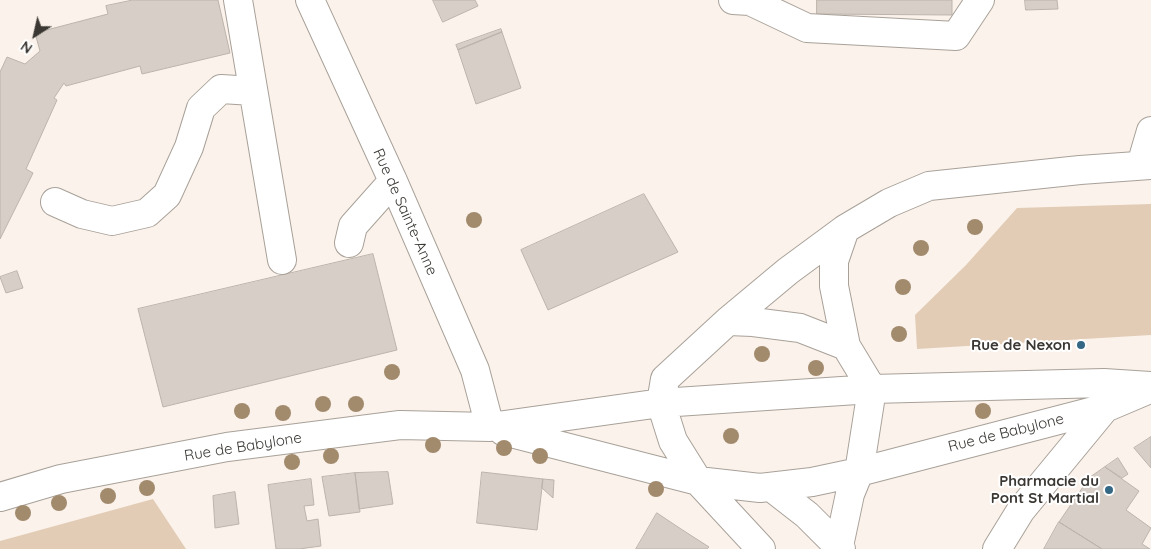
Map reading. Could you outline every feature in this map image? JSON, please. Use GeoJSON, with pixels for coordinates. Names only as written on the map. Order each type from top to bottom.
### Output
{"type":"FeatureCollection","features":[{"type":"Feature","properties":{"kind":"street"},"geometry":{"type":"LineString","coordinates":[[238,0],[282,260]]}},
{"type":"Feature","properties":{"kind":"street","name":"Rue de Sainte-Anne"},"geometry":{"type":"LineString","coordinates":[[310,0],[393,181],[475,370],[490,428]]}},
{"type":"Feature","properties":{"kind":"street"},"geometry":{"type":"LineString","coordinates":[[733,0],[750,1],[807,28],[956,36],[980,0]]}},
{"type":"Feature","properties":{"kind":"street"},"geometry":{"type":"LineString","coordinates":[[55,202],[82,214],[112,221],[147,213],[166,195],[188,147],[201,108],[221,89],[253,91]]}},
{"type":"Feature","properties":{"kind":"street"},"geometry":{"type":"LineString","coordinates":[[761,549],[698,481],[673,441],[662,403],[665,379],[728,321],[788,271],[845,229],[889,203],[929,186],[1146,165],[1151,132]]}},
{"type":"Feature","properties":{"kind":"street"},"geometry":{"type":"LineString","coordinates":[[349,243],[353,226],[393,181]]}},
{"type":"Feature","properties":{"kind":"street"},"geometry":{"type":"LineString","coordinates":[[840,547],[850,494],[859,472],[872,389],[846,346],[834,286],[834,261],[845,229]]}},
{"type":"Feature","properties":{"kind":"street"},"geometry":{"type":"LineString","coordinates":[[728,321],[754,322],[800,328],[846,346]]}},
{"type":"Feature","properties":{"kind":"street","name":"Rue de Babylone"},"geometry":{"type":"LineString","coordinates":[[0,497],[60,479],[227,447],[400,424],[490,428],[662,403],[872,389],[1104,384],[1151,388]]}},
{"type":"Feature","properties":{"kind":"street","name":"Rue de Babylone"},"geometry":{"type":"LineString","coordinates":[[490,428],[698,481],[760,488],[812,482],[859,472],[1105,408],[1151,388]]}},
{"type":"Feature","properties":{"kind":"street"},"geometry":{"type":"LineString","coordinates":[[997,549],[1021,510],[1105,408]]}},
{"type":"Feature","properties":{"kind":"street"},"geometry":{"type":"LineString","coordinates":[[771,487],[807,515],[840,547]]}},
{"type":"Feature","properties":{"kind":"shaded area"},"geometry":{"type":"Polygon","coordinates":[[[1151,204],[1151,335],[917,349],[915,315],[966,265],[1017,208],[1151,204]]]}},
{"type":"Feature","properties":{"kind":"shaded area"},"geometry":{"type":"Polygon","coordinates":[[[153,499],[186,549],[0,549],[0,541],[153,499]]]}},
{"type":"Feature","properties":{"kind":"building"},"geometry":{"type":"Polygon","coordinates":[[[133,0],[218,0],[230,53],[142,74],[140,66],[66,86],[64,83],[54,98],[57,100],[26,169],[33,173],[0,239],[0,72],[7,57],[25,64],[40,51],[35,33],[108,14],[106,6],[133,0]]]}},
{"type":"Feature","properties":{"kind":"building"},"geometry":{"type":"Polygon","coordinates":[[[433,0],[475,0],[478,6],[443,22],[433,0]]]}},
{"type":"Feature","properties":{"kind":"building"},"geometry":{"type":"Polygon","coordinates":[[[817,0],[952,0],[952,15],[817,14],[817,0]]]}},
{"type":"Feature","properties":{"kind":"building"},"geometry":{"type":"Polygon","coordinates":[[[1025,0],[1057,0],[1058,9],[1026,10],[1025,0]]]}},
{"type":"Feature","properties":{"kind":"building"},"geometry":{"type":"Polygon","coordinates":[[[501,29],[502,32],[458,50],[456,45],[501,29]]]}},
{"type":"Feature","properties":{"kind":"building"},"geometry":{"type":"Polygon","coordinates":[[[502,32],[521,88],[476,104],[458,50],[502,32]]]}},
{"type":"Feature","properties":{"kind":"building"},"geometry":{"type":"Polygon","coordinates":[[[644,194],[678,252],[548,310],[521,250],[644,194]]]}},
{"type":"Feature","properties":{"kind":"building"},"geometry":{"type":"Polygon","coordinates":[[[373,254],[397,350],[163,407],[138,309],[373,254]]]}},
{"type":"Feature","properties":{"kind":"building"},"geometry":{"type":"Polygon","coordinates":[[[17,271],[23,288],[6,293],[0,277],[17,271]]]}},
{"type":"Feature","properties":{"kind":"building"},"geometry":{"type":"Polygon","coordinates":[[[1151,437],[1151,468],[1134,448],[1151,437]]]}},
{"type":"Feature","properties":{"kind":"building"},"geometry":{"type":"Polygon","coordinates":[[[1118,458],[1128,474],[1122,478],[1105,467],[1118,458]]]}},
{"type":"Feature","properties":{"kind":"building"},"geometry":{"type":"Polygon","coordinates":[[[1105,467],[1139,491],[1126,510],[1151,528],[1142,544],[1150,549],[1102,549],[1059,522],[1089,478],[1105,467]]]}},
{"type":"Feature","properties":{"kind":"building"},"geometry":{"type":"Polygon","coordinates":[[[388,472],[393,504],[359,509],[355,473],[388,472]]]}},
{"type":"Feature","properties":{"kind":"building"},"geometry":{"type":"Polygon","coordinates":[[[482,472],[543,479],[537,530],[477,523],[482,472]]]}},
{"type":"Feature","properties":{"kind":"building"},"geometry":{"type":"Polygon","coordinates":[[[355,473],[360,512],[329,516],[322,477],[355,473]]]}},
{"type":"Feature","properties":{"kind":"building"},"geometry":{"type":"Polygon","coordinates":[[[311,479],[314,505],[304,506],[307,521],[318,519],[321,546],[299,549],[276,549],[268,485],[311,479]]]}},
{"type":"Feature","properties":{"kind":"building"},"geometry":{"type":"Polygon","coordinates":[[[543,479],[554,480],[553,498],[542,488],[543,479]]]}},
{"type":"Feature","properties":{"kind":"building"},"geometry":{"type":"Polygon","coordinates":[[[235,492],[239,524],[215,528],[213,496],[235,492]]]}},
{"type":"Feature","properties":{"kind":"building"},"geometry":{"type":"Polygon","coordinates":[[[657,513],[709,547],[707,549],[636,549],[657,513]]]}},
{"type":"Feature","properties":{"kind":"building"},"geometry":{"type":"Polygon","coordinates":[[[1059,522],[1102,549],[1044,549],[1059,522]]]}},
{"type":"Feature","properties":{"kind":"place","name":"Rue de Nexon"},"geometry":{"type":"Point","coordinates":[1081,345]}},
{"type":"Feature","properties":{"kind":"place","name":"Pharmacie du Pont St Martial"},"geometry":{"type":"Point","coordinates":[1109,490]}}]}
